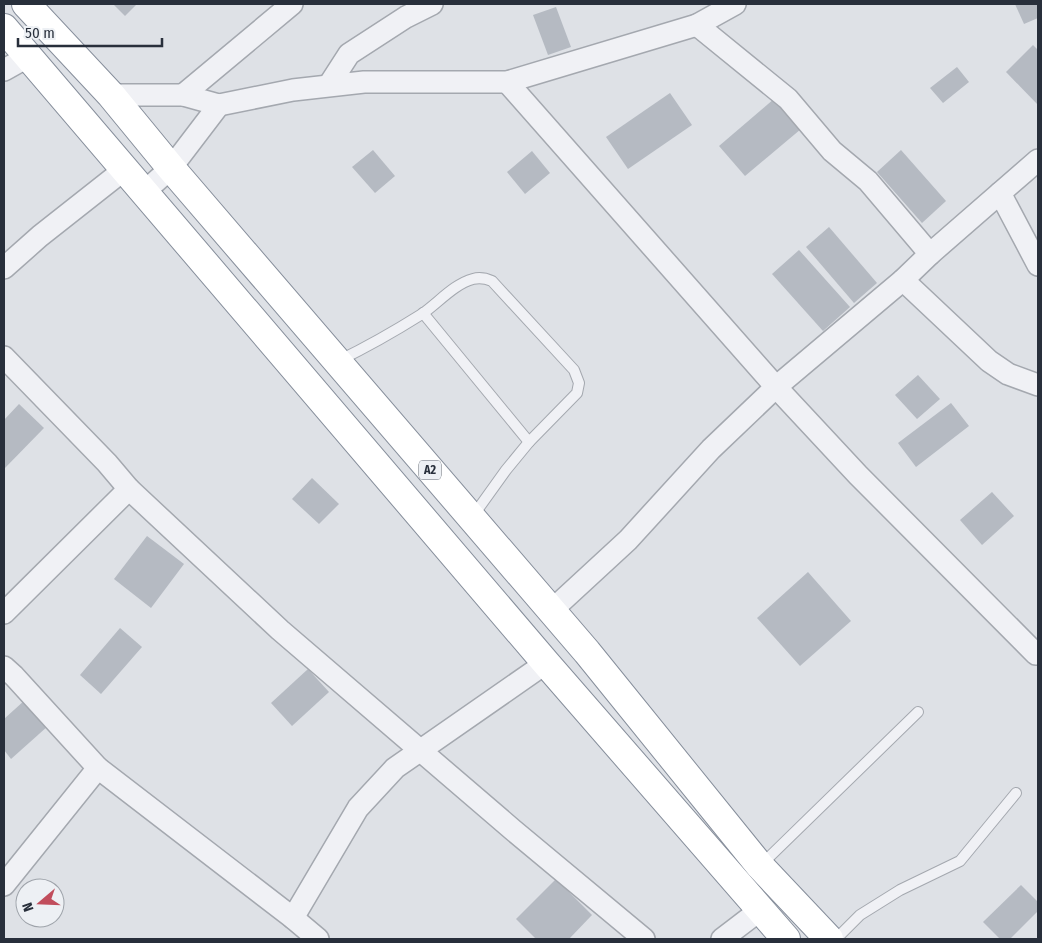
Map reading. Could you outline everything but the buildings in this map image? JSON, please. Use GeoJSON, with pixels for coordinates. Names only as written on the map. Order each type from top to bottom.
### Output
{"type":"FeatureCollection","features":[{"type":"Feature","properties":{"kind":"highway","name":"A2"},"geometry":{"type":"LineString","coordinates":[[26,4],[111,95],[171,168],[587,652],[760,866],[829,939]]}},
{"type":"Feature","properties":{"kind":"highway"},"geometry":{"type":"LineString","coordinates":[[4,28],[30,56],[124,169],[546,663],[786,939]]}},
{"type":"Feature","properties":{"kind":"street"},"geometry":{"type":"LineString","coordinates":[[183,95],[292,4]]}},
{"type":"Feature","properties":{"kind":"street"},"geometry":{"type":"LineString","coordinates":[[329,85],[349,54],[406,17],[432,4]]}},
{"type":"Feature","properties":{"kind":"street"},"geometry":{"type":"LineString","coordinates":[[111,95],[183,95],[219,104],[293,90],[364,82],[507,82],[697,25],[735,4]]}},
{"type":"Feature","properties":{"kind":"street"},"geometry":{"type":"LineString","coordinates":[[697,25],[788,99],[832,151],[868,181],[930,254]]}},
{"type":"Feature","properties":{"kind":"street"},"geometry":{"type":"LineString","coordinates":[[4,70],[30,56]]}},
{"type":"Feature","properties":{"kind":"street"},"geometry":{"type":"LineString","coordinates":[[507,82],[776,387],[858,475],[1036,654]]}},
{"type":"Feature","properties":{"kind":"street"},"geometry":{"type":"LineString","coordinates":[[144,192],[171,168],[219,104]]}},
{"type":"Feature","properties":{"kind":"street"},"geometry":{"type":"LineString","coordinates":[[551,611],[628,540],[712,449],[776,387],[902,280],[1038,160]]}},
{"type":"Feature","properties":{"kind":"street"},"geometry":{"type":"LineString","coordinates":[[4,268],[40,236],[124,169]]}},
{"type":"Feature","properties":{"kind":"street"},"geometry":{"type":"LineString","coordinates":[[1000,193],[1038,265]]}},
{"type":"Feature","properties":{"kind":"street"},"geometry":{"type":"LineString","coordinates":[[902,280],[989,361],[1008,374],[1038,385]]}},
{"type":"Feature","properties":{"kind":"street"},"geometry":{"type":"LineString","coordinates":[[4,357],[107,463],[129,489],[280,630],[513,830],[644,939]]}},
{"type":"Feature","properties":{"kind":"street"},"geometry":{"type":"LineString","coordinates":[[4,613],[129,489]]}},
{"type":"Feature","properties":{"kind":"street"},"geometry":{"type":"LineString","coordinates":[[293,918],[358,808],[395,768],[546,663]]}},
{"type":"Feature","properties":{"kind":"street"},"geometry":{"type":"LineString","coordinates":[[4,667],[98,768],[318,939]]}},
{"type":"Feature","properties":{"kind":"street"},"geometry":{"type":"LineString","coordinates":[[4,885],[98,768]]}},
{"type":"Feature","properties":{"kind":"street"},"geometry":{"type":"LineString","coordinates":[[722,939],[760,910]]}},
{"type":"Feature","properties":{"kind":"lane"},"geometry":{"type":"LineString","coordinates":[[337,362],[423,313],[467,282],[483,278],[492,281],[574,370],[579,383],[577,393],[528,442],[471,518]]}},
{"type":"Feature","properties":{"kind":"lane"},"geometry":{"type":"LineString","coordinates":[[423,313],[528,442]]}},
{"type":"Feature","properties":{"kind":"lane"},"geometry":{"type":"LineString","coordinates":[[760,866],[918,712]]}},
{"type":"Feature","properties":{"kind":"lane"},"geometry":{"type":"LineString","coordinates":[[836,939],[860,915],[900,890],[960,860],[1016,794]]}}]}
